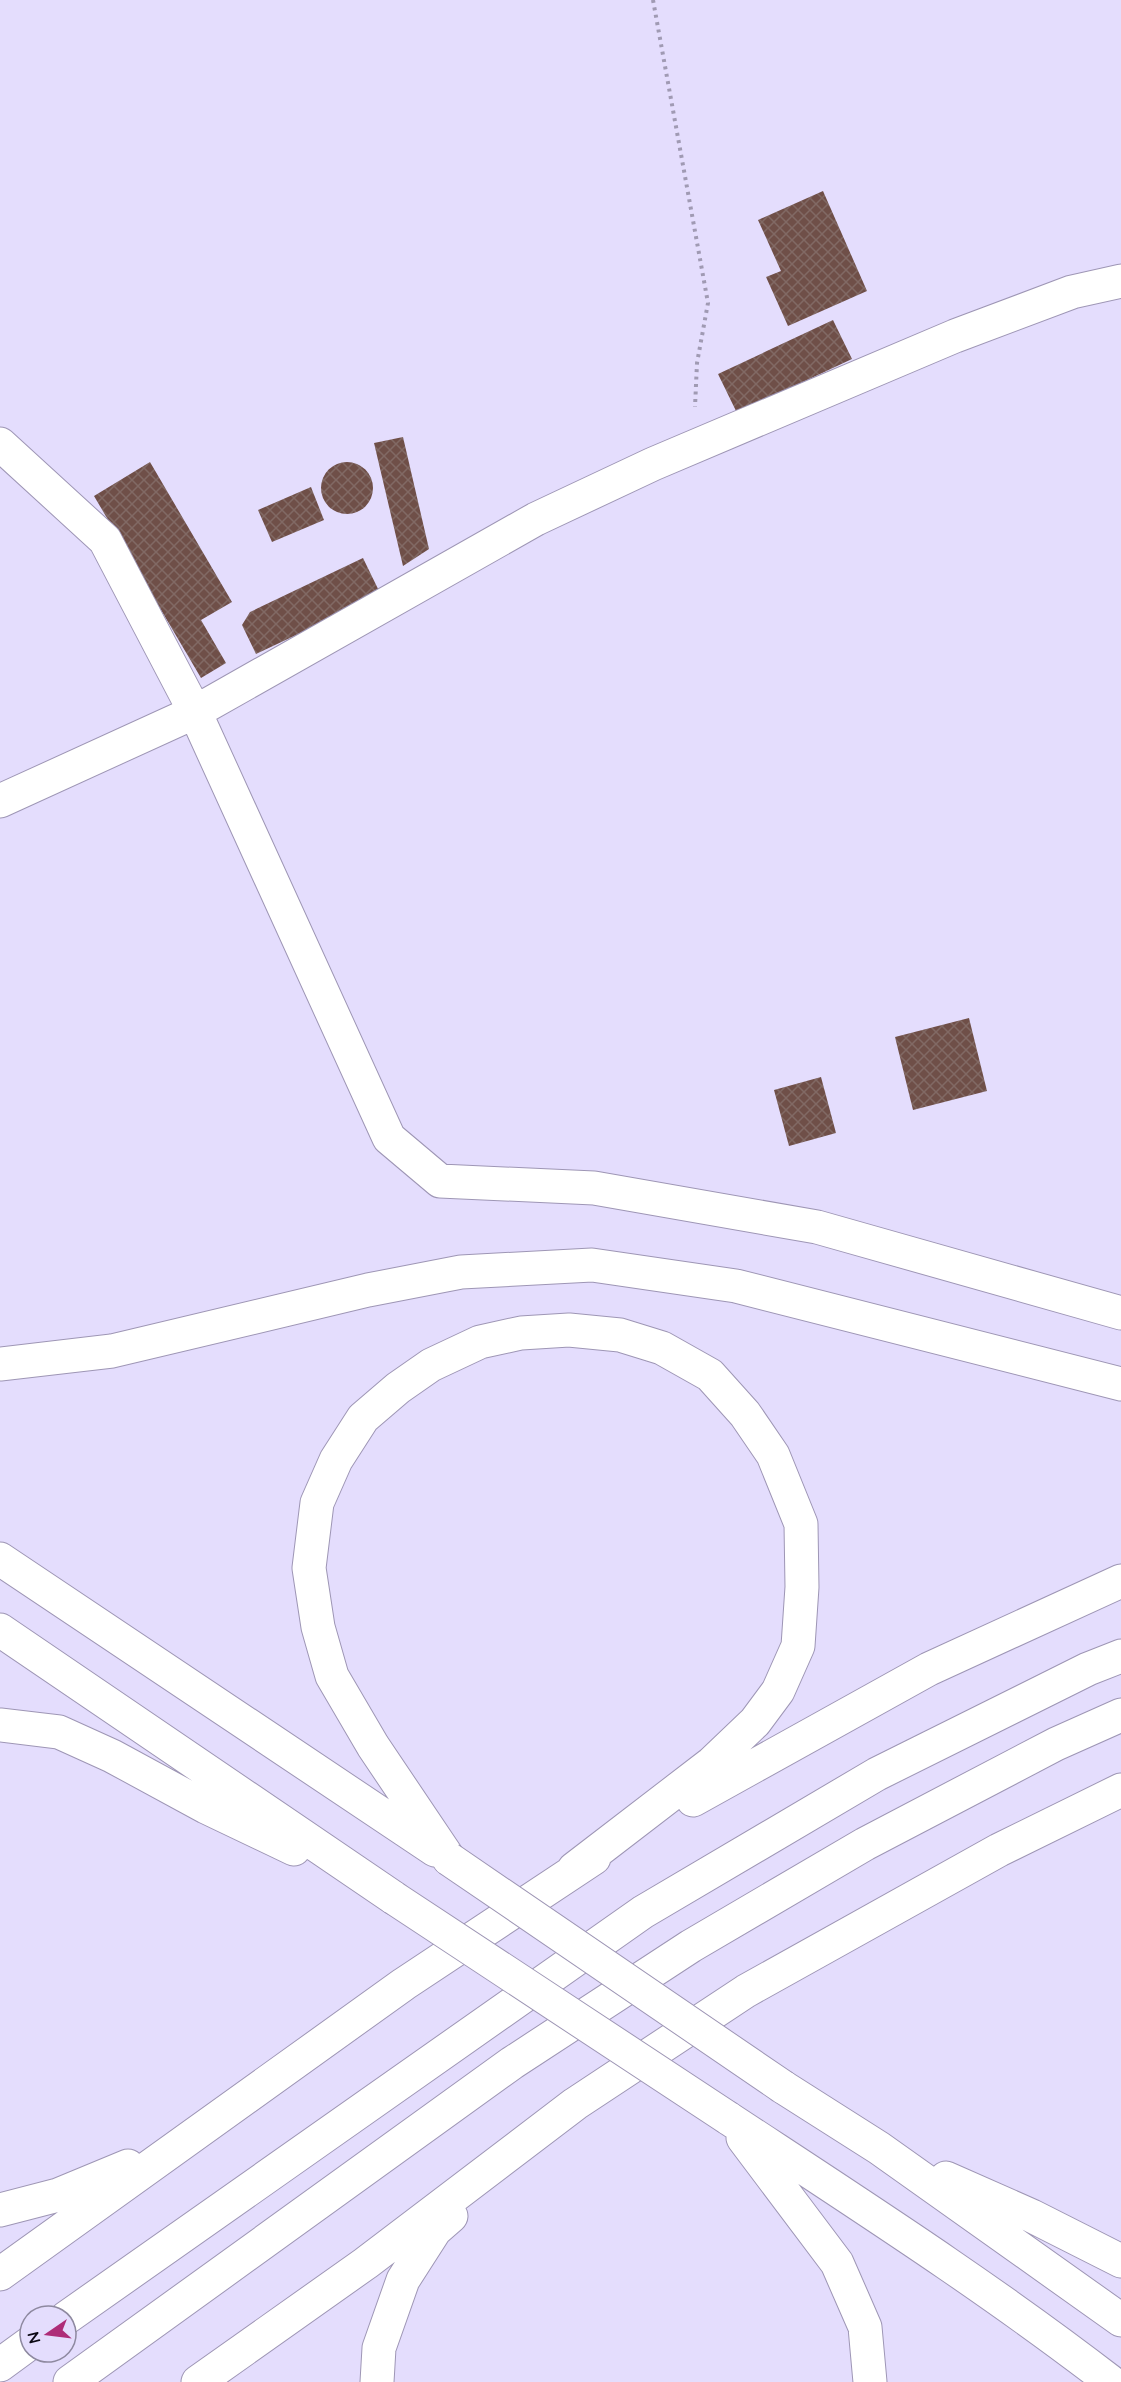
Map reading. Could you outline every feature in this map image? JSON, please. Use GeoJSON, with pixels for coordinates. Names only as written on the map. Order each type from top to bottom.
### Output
{"type":"FeatureCollection","features":[{"type":"Feature","properties":{"kind":"main road"},"geometry":{"type":"LineString","coordinates":[[0,801],[195,712],[536,519],[698,446],[956,336],[1072,292],[1121,281]]}},
{"type":"Feature","properties":{"kind":"main road"},"geometry":{"type":"LineString","coordinates":[[0,444],[105,540],[195,712],[389,1138],[440,1180],[594,1188],[817,1227],[1121,1313]]}},
{"type":"Feature","properties":{"kind":"main road"},"geometry":{"type":"LineString","coordinates":[[0,1364],[112,1351],[368,1290],[461,1272],[592,1265],[736,1286],[1121,1384]]}},
{"type":"Feature","properties":{"kind":"main road"},"geometry":{"type":"LineString","coordinates":[[0,2274],[404,1984],[574,1869],[712,1763],[755,1722],[778,1690],[798,1646],[802,1566],[801,1524],[773,1455],[745,1414],[710,1375],[662,1348],[620,1335],[570,1330],[522,1333],[480,1342],[431,1365],[398,1388],[363,1418],[336,1460],[317,1503],[309,1568],[318,1627],[332,1676],[373,1746],[449,1859]]}},
{"type":"Feature","properties":{"kind":"main road"},"geometry":{"type":"LineString","coordinates":[[0,1559],[449,1859],[783,2087],[879,2148],[1121,2320]]}},
{"type":"Feature","properties":{"kind":"main road"},"geometry":{"type":"LineString","coordinates":[[574,1869],[750,1766],[929,1669],[1121,1581]]}},
{"type":"Feature","properties":{"kind":"main road"},"geometry":{"type":"LineString","coordinates":[[0,1630],[394,1898],[946,2262],[1111,2382]]}},
{"type":"Feature","properties":{"kind":"main road"},"geometry":{"type":"LineString","coordinates":[[78,2310],[643,1912],[877,1774],[1088,1669],[1121,1656]]}},
{"type":"Feature","properties":{"kind":"main road"},"geometry":{"type":"LineString","coordinates":[[70,2382],[512,2063],[691,1946],[865,1844],[1056,1744],[1121,1715]]}},
{"type":"Feature","properties":{"kind":"main road"},"geometry":{"type":"LineString","coordinates":[[0,1725],[59,1732],[112,1756],[206,1807],[394,1898]]}},
{"type":"Feature","properties":{"kind":"main road"},"geometry":{"type":"LineString","coordinates":[[198,2382],[366,2263],[575,2104],[746,1991],[999,1850],[1121,1790]]}},
{"type":"Feature","properties":{"kind":"main road"},"geometry":{"type":"LineString","coordinates":[[1071,1815],[1121,1799]]}},
{"type":"Feature","properties":{"kind":"main road"},"geometry":{"type":"LineString","coordinates":[[377,2382],[379,2348],[403,2280],[435,2230],[575,2104]]}},
{"type":"Feature","properties":{"kind":"main road"},"geometry":{"type":"LineString","coordinates":[[728,2118],[837,2264],[865,2327],[870,2382]]}},
{"type":"Feature","properties":{"kind":"main road"},"geometry":{"type":"LineString","coordinates":[[0,2210],[58,2195],[116,2172],[214,2120]]}},
{"type":"Feature","properties":{"kind":"main road"},"geometry":{"type":"LineString","coordinates":[[879,2148],[1032,2216],[1121,2262]]}},
{"type":"Feature","properties":{"kind":"main road"},"geometry":{"type":"LineString","coordinates":[[0,2365],[18,2352]]}},
{"type":"Feature","properties":{"kind":"path"},"geometry":{"type":"LineString","coordinates":[[653,0],[708,303],[697,363],[694,424],[698,446]]}},
{"type":"Feature","properties":{"kind":"building"},"geometry":{"type":"Polygon","coordinates":[[[823,191],[867,291],[788,326],[766,277],[781,271],[758,220],[823,191]]]}},
{"type":"Feature","properties":{"kind":"building"},"geometry":{"type":"Polygon","coordinates":[[[833,320],[852,359],[737,413],[718,374],[833,320]]]}},
{"type":"Feature","properties":{"kind":"building"},"geometry":{"type":"Polygon","coordinates":[[[403,437],[429,549],[403,566],[374,443],[403,437]]]}},
{"type":"Feature","properties":{"kind":"building"},"geometry":{"type":"Polygon","coordinates":[[[150,462],[232,602],[201,620],[226,663],[201,678],[94,496],[150,462]]]}},
{"type":"Feature","properties":{"kind":"building"},"geometry":{"type":"Polygon","coordinates":[[[347,462],[361,466],[369,474],[373,488],[369,502],[361,510],[347,514],[333,510],[325,502],[321,488],[325,474],[333,466],[347,462]]]}},
{"type":"Feature","properties":{"kind":"building"},"geometry":{"type":"Polygon","coordinates":[[[311,487],[324,520],[272,542],[258,510],[311,487]]]}},
{"type":"Feature","properties":{"kind":"building"},"geometry":{"type":"Polygon","coordinates":[[[363,558],[381,595],[256,654],[242,625],[250,612],[363,558]]]}},
{"type":"Feature","properties":{"kind":"building"},"geometry":{"type":"Polygon","coordinates":[[[969,1018],[987,1091],[913,1110],[895,1037],[969,1018]]]}},
{"type":"Feature","properties":{"kind":"building"},"geometry":{"type":"Polygon","coordinates":[[[821,1077],[836,1133],[789,1146],[774,1090],[821,1077]]]}}]}
